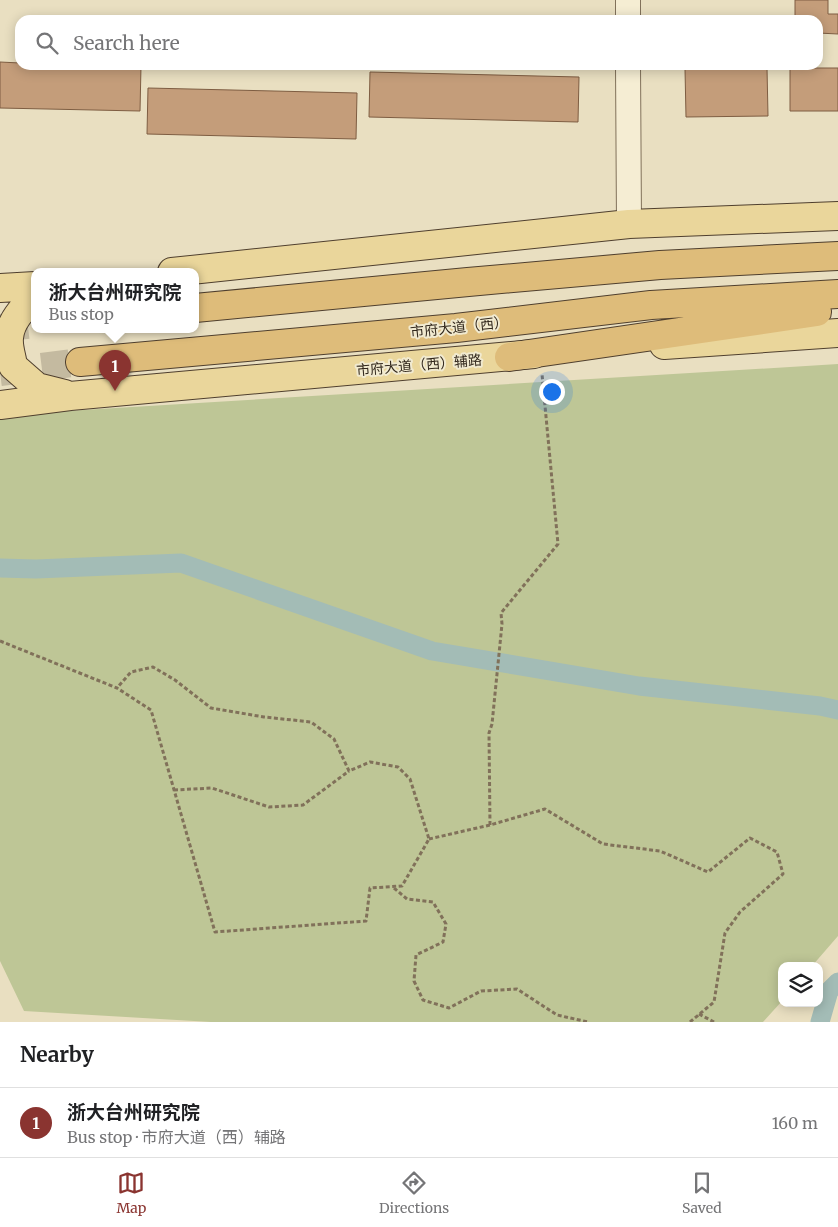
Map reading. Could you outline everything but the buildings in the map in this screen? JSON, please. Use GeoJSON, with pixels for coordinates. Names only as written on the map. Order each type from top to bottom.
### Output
{"type":"FeatureCollection","features":[{"type":"Feature","properties":{"kind":"highway"},"geometry":{"type":"LineString","coordinates":[[199,308],[650,266],[838,256]]}},
{"type":"Feature","properties":{"kind":"highway","name":"市府大道（西）"},"geometry":{"type":"LineString","coordinates":[[80,362],[446,328],[651,305],[838,294]]}},
{"type":"Feature","properties":{"kind":"highway"},"geometry":{"type":"LineString","coordinates":[[509,356],[838,309]]}},
{"type":"Feature","properties":{"kind":"main road"},"geometry":{"type":"LineString","coordinates":[[199,269],[629,224],[838,216]]}},
{"type":"Feature","properties":{"kind":"main road"},"geometry":{"type":"LineString","coordinates":[[0,288],[31,286]]}},
{"type":"Feature","properties":{"kind":"main road"},"geometry":{"type":"LineString","coordinates":[[31,301],[24,306],[13,325],[9,338],[13,366],[37,387],[70,396]]}},
{"type":"Feature","properties":{"kind":"main road","name":"市府大道（西）辅路"},"geometry":{"type":"LineString","coordinates":[[0,405],[70,396],[509,356],[838,333]]}},
{"type":"Feature","properties":{"kind":"street"},"geometry":{"type":"LineString","coordinates":[[628,0],[628,15]]}},
{"type":"Feature","properties":{"kind":"street"},"geometry":{"type":"LineString","coordinates":[[628,70],[629,224]]}},
{"type":"Feature","properties":{"kind":"path"},"geometry":{"type":"LineString","coordinates":[[490,825],[489,734],[492,724],[502,624],[501,613],[558,544],[540,354]]}},
{"type":"Feature","properties":{"kind":"path"},"geometry":{"type":"LineString","coordinates":[[0,641],[117,688],[151,710],[215,932],[366,921],[370,888],[402,886],[429,839],[490,825],[545,809],[603,844],[660,851],[708,872],[750,838],[777,852],[784,874],[740,912],[726,933],[714,1002],[690,1022]]}},
{"type":"Feature","properties":{"kind":"path"},"geometry":{"type":"LineString","coordinates":[[117,688],[131,672],[153,667],[175,680],[211,708],[264,717],[311,722],[334,739],[350,771]]}},
{"type":"Feature","properties":{"kind":"path"},"geometry":{"type":"LineString","coordinates":[[174,790],[212,788],[269,807],[303,805],[350,771],[370,762],[398,767],[410,779],[429,839]]}},
{"type":"Feature","properties":{"kind":"path"},"geometry":{"type":"LineString","coordinates":[[393,888],[407,899],[433,902],[446,924],[443,942],[416,955],[414,981],[423,1000],[449,1008],[481,991],[517,989],[557,1015],[588,1022]]}},
{"type":"Feature","properties":{"kind":"path"},"geometry":{"type":"LineString","coordinates":[[699,1014],[714,1022]]}},
{"type":"Feature","properties":{"kind":"green space"},"geometry":{"type":"Polygon","coordinates":[[[838,364],[838,936],[815,962],[778,962],[778,1005],[763,1022],[211,1022],[24,1011],[0,961],[0,415],[838,364]]]}},
{"type":"Feature","properties":{"kind":"waterway"},"geometry":{"type":"LineString","coordinates":[[0,568],[36,569],[181,563],[432,651],[639,686],[820,706],[838,710]]}},
{"type":"Feature","properties":{"kind":"waterway"},"geometry":{"type":"LineString","coordinates":[[820,1022],[829,991],[838,982]]}},
{"type":"Feature","properties":{"kind":"tunnel"},"geometry":{"type":"LineString","coordinates":[[0,328],[31,324]]}},
{"type":"Feature","properties":{"kind":"tunnel"},"geometry":{"type":"LineString","coordinates":[[0,372],[80,362]]}},
{"type":"Feature","properties":{"kind":"place","name":"浙大台州研究院"},"geometry":{"type":"Point","coordinates":[115,391]}}]}
